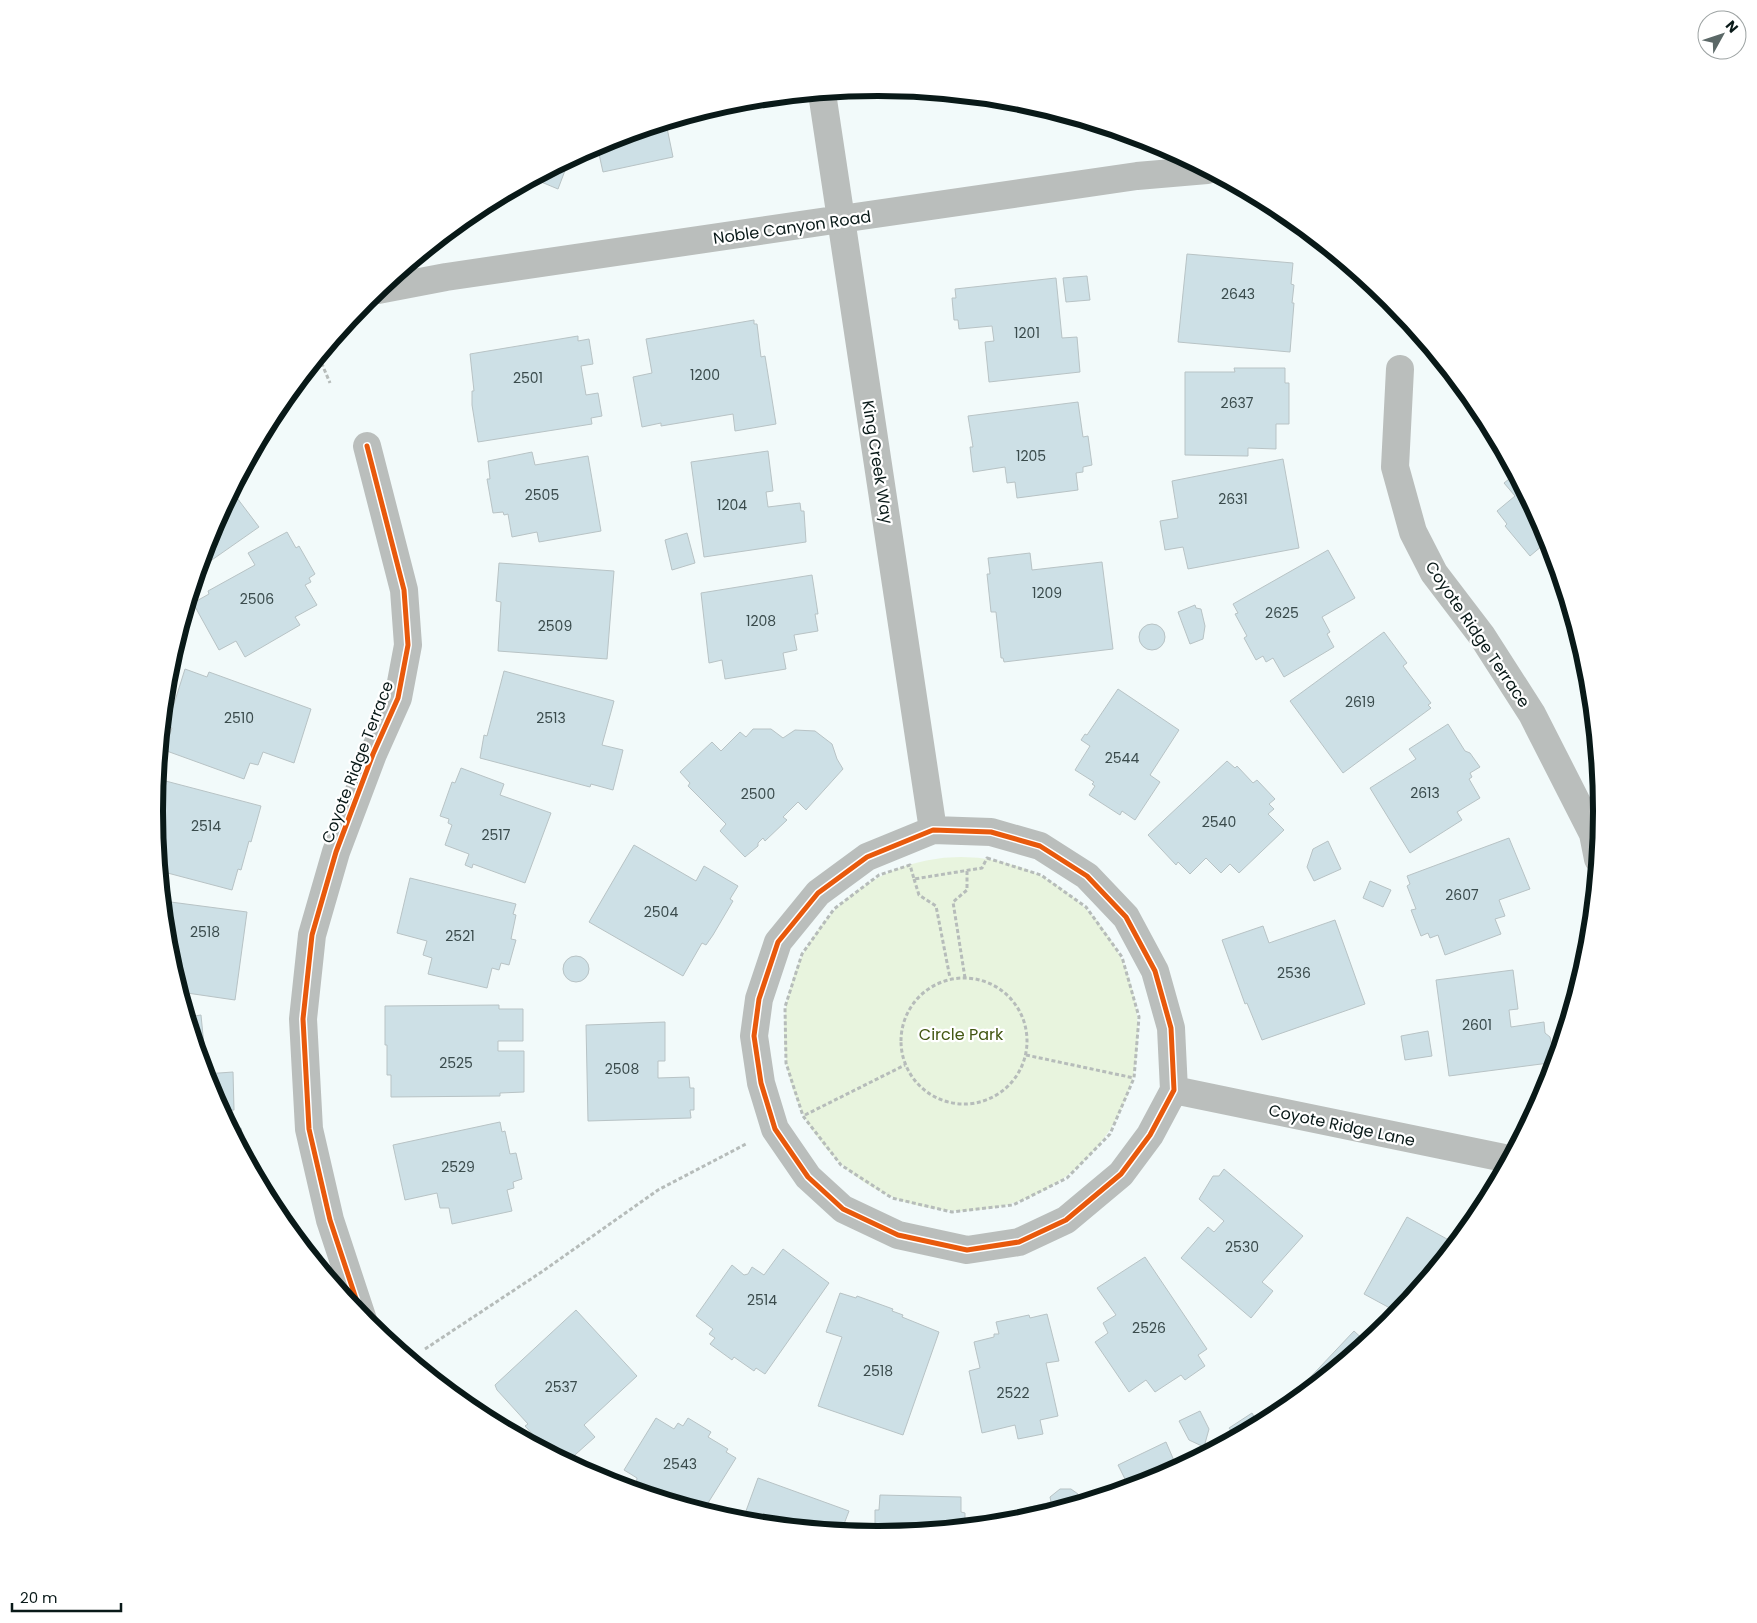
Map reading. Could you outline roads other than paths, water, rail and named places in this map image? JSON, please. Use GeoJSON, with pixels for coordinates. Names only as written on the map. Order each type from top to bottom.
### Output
{"type":"FeatureCollection","features":[{"type":"Feature","properties":{"kind":"street","name":"King Creek Way"},"geometry":{"type":"LineString","coordinates":[[823,99],[933,830]]}},
{"type":"Feature","properties":{"kind":"street","name":"Noble Canyon Road"},"geometry":{"type":"LineString","coordinates":[[393,287],[446,277],[1138,176],[1197,171]]}},
{"type":"Feature","properties":{"kind":"street","name":"Coyote Ridge Terrace"},"geometry":{"type":"LineString","coordinates":[[1400,369],[1395,467],[1413,532],[1434,573],[1482,636],[1532,714],[1593,834]]}},
{"type":"Feature","properties":{"kind":"street","name":"Coyote Ridge Terrace"},"geometry":{"type":"LineString","coordinates":[[356,1299],[330,1220],[309,1129],[303,1019],[312,935],[336,852],[373,754],[398,698],[408,645],[404,590],[366,446]]}},
{"type":"Feature","properties":{"kind":"street"},"geometry":{"type":"LineString","coordinates":[[933,830],[991,832],[1040,846],[1086,876],[1126,917],[1155,972],[1171,1028],[1174,1090],[1150,1135],[1120,1174],[1066,1220],[1019,1242],[967,1250],[898,1235],[843,1209],[808,1177],[775,1129],[761,1083],[754,1036],[759,999],[778,942],[818,893],[867,857],[933,830]]}},
{"type":"Feature","properties":{"kind":"street","name":"Coyote Ridge Lane"},"geometry":{"type":"LineString","coordinates":[[1174,1090],[1504,1159]]}},
{"type":"Feature","properties":{"kind":"park label","name":"Circle Park"},"geometry":{"type":"Point","coordinates":[961,1034]}}]}
